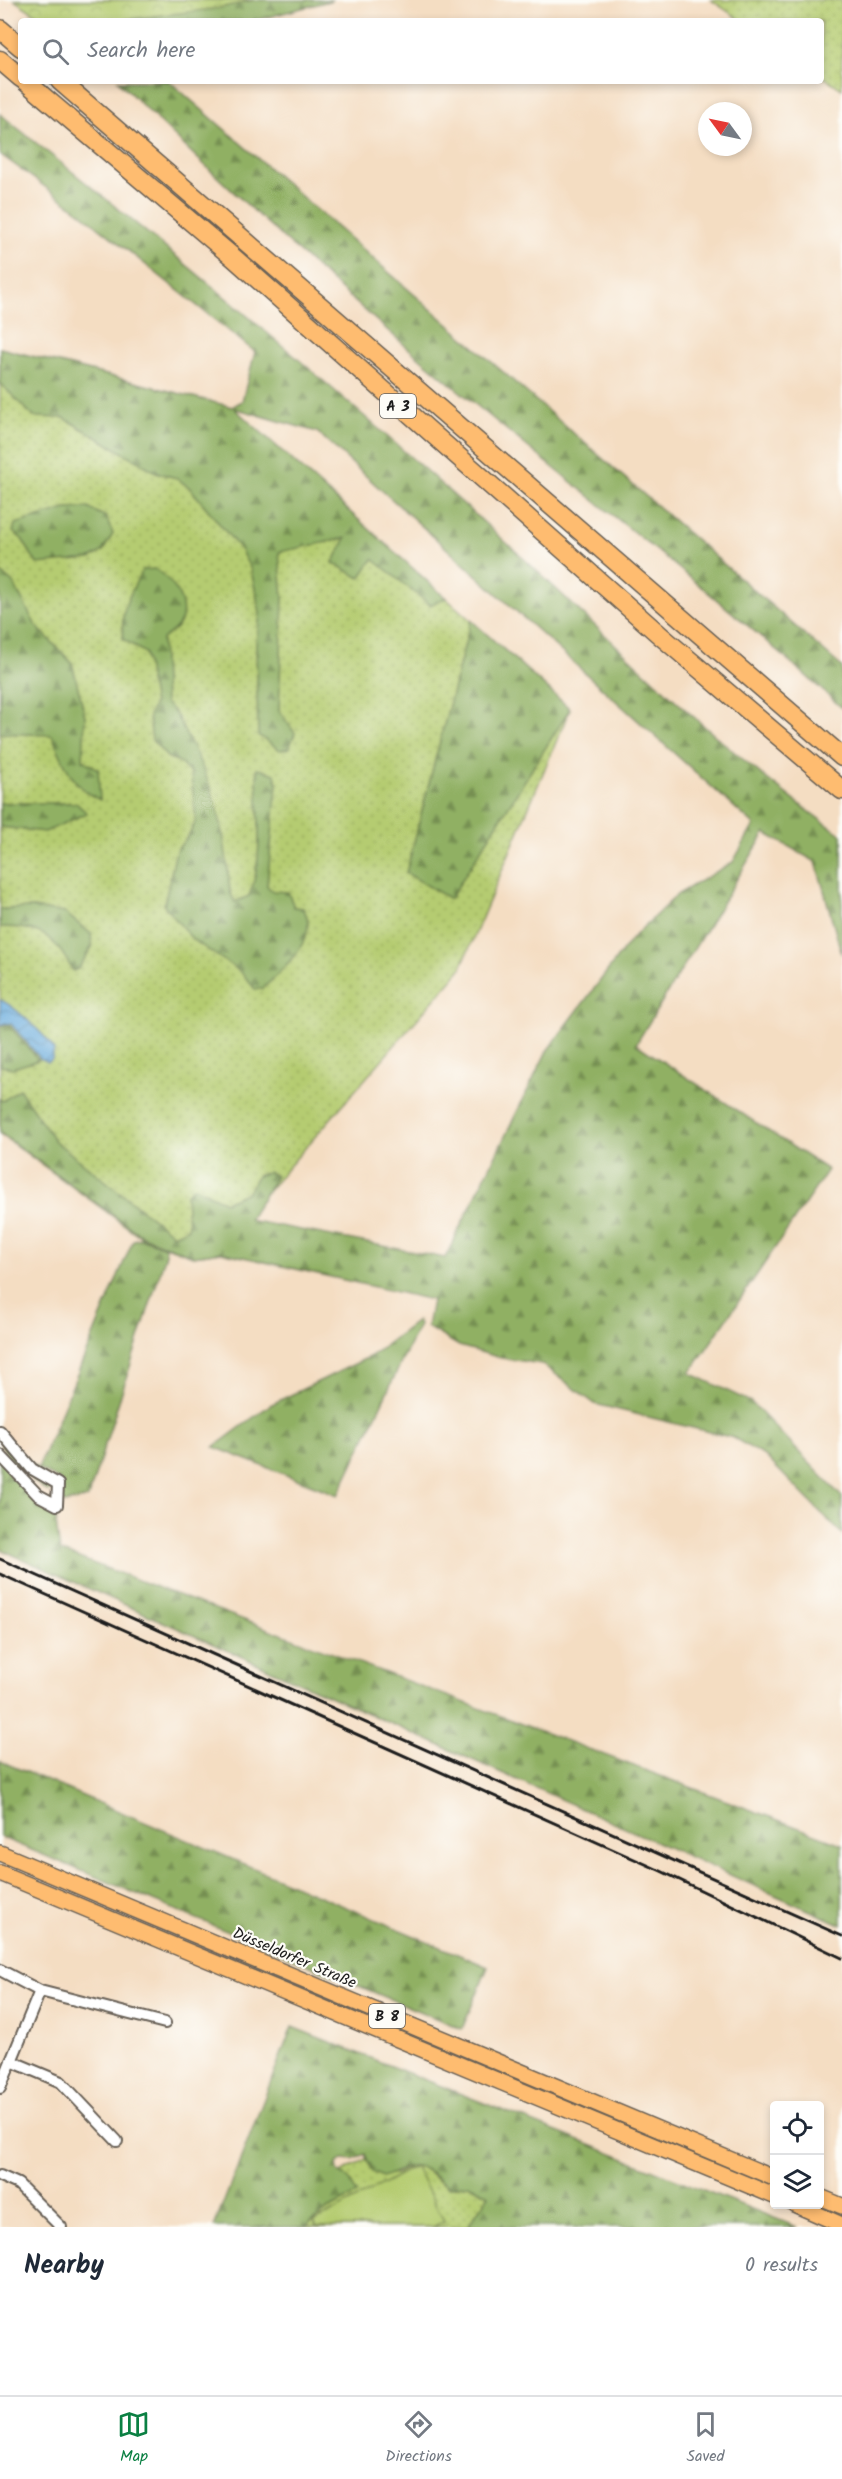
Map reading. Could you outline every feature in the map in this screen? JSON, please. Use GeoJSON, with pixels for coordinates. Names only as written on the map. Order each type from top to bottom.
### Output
{"type":"FeatureCollection","features":[{"type":"Feature","properties":{"kind":"highway"},"geometry":{"type":"LineString","coordinates":[[0,29],[18,44]]}},
{"type":"Feature","properties":{"kind":"highway"},"geometry":{"type":"LineString","coordinates":[[0,60],[18,75]]}},
{"type":"Feature","properties":{"kind":"highway","name":"A 3"},"geometry":{"type":"LineString","coordinates":[[29,84],[234,258],[771,731],[842,790]]}},
{"type":"Feature","properties":{"kind":"highway","name":"A 3"},"geometry":{"type":"LineString","coordinates":[[63,84],[842,757]]}},
{"type":"Feature","properties":{"kind":"main road","name":"Düsseldorfer Straße"},"geometry":{"type":"LineString","coordinates":[[0,1853],[770,2176]]}},
{"type":"Feature","properties":{"kind":"main road","name":"B 8"},"geometry":{"type":"LineString","coordinates":[[0,1874],[770,2194]]}},
{"type":"Feature","properties":{"kind":"main road"},"geometry":{"type":"LineString","coordinates":[[824,2199],[842,2206]]}},
{"type":"Feature","properties":{"kind":"main road"},"geometry":{"type":"LineString","coordinates":[[804,2209],[842,2225]]}},
{"type":"Feature","properties":{"kind":"street"},"geometry":{"type":"LineString","coordinates":[[0,1431],[32,1469],[58,1484],[57,1505],[38,1495],[0,1455]]}},
{"type":"Feature","properties":{"kind":"street"},"geometry":{"type":"LineString","coordinates":[[0,1970],[40,1990],[165,2023]]}},
{"type":"Feature","properties":{"kind":"street"},"geometry":{"type":"LineString","coordinates":[[1,2081],[40,1990]]}},
{"type":"Feature","properties":{"kind":"street"},"geometry":{"type":"LineString","coordinates":[[11,2061],[61,2082],[117,2141]]}},
{"type":"Feature","properties":{"kind":"street"},"geometry":{"type":"LineString","coordinates":[[0,2176],[18,2184],[60,2227]]}},
{"type":"Feature","properties":{"kind":"green space"},"geometry":{"type":"Polygon","coordinates":[[[14,0],[254,0],[220,8],[138,18],[41,18],[14,0]]]}},
{"type":"Feature","properties":{"kind":"green space"},"geometry":{"type":"Polygon","coordinates":[[[18,0],[333,0],[264,18],[41,18],[18,0]]]}},
{"type":"Feature","properties":{"kind":"green space"},"geometry":{"type":"Polygon","coordinates":[[[711,0],[842,0],[842,89],[824,77],[824,18],[738,18],[711,0]]]}},
{"type":"Feature","properties":{"kind":"green space"},"geometry":{"type":"Polygon","coordinates":[[[121,84],[172,84],[842,667],[842,708],[789,660],[679,568],[511,434],[401,342],[257,214],[121,84]]]}},
{"type":"Feature","properties":{"kind":"green space"},"geometry":{"type":"Polygon","coordinates":[[[0,114],[195,272],[322,380],[510,546],[712,733],[797,803],[842,835],[842,955],[816,862],[765,833],[636,1044],[828,1170],[690,1373],[751,1402],[842,1497],[842,1534],[766,1457],[734,1438],[595,1404],[542,1364],[501,1358],[459,1346],[427,1327],[432,1300],[221,1252],[193,1256],[142,1236],[0,1133],[0,1099],[3,1101],[19,1089],[55,1141],[174,1235],[188,1228],[186,1194],[194,1187],[225,1202],[248,1192],[257,1176],[268,1172],[276,1176],[249,1220],[445,1258],[547,1051],[633,937],[678,894],[733,862],[754,825],[317,432],[234,408],[446,598],[430,605],[373,559],[360,578],[333,563],[346,538],[279,552],[283,598],[279,711],[295,733],[289,748],[280,750],[258,735],[256,644],[260,613],[251,570],[240,549],[190,488],[176,478],[156,472],[64,418],[34,417],[0,383],[0,348],[232,407],[242,401],[255,352],[81,213],[0,154],[0,114]]]}},
{"type":"Feature","properties":{"kind":"green space"},"geometry":{"type":"Polygon","coordinates":[[[0,348],[232,407],[570,709],[460,970],[266,1193],[248,1220],[221,1252],[193,1256],[141,1237],[0,1134],[0,348]]]}},
{"type":"Feature","properties":{"kind":"green space"},"geometry":{"type":"Polygon","coordinates":[[[88,508],[106,517],[113,534],[103,551],[90,559],[37,564],[22,539],[13,532],[15,524],[66,509],[88,508]]]}},
{"type":"Feature","properties":{"kind":"green space"},"geometry":{"type":"Polygon","coordinates":[[[155,569],[176,589],[183,610],[179,624],[162,639],[165,703],[179,720],[212,791],[222,829],[230,892],[235,902],[249,896],[257,866],[259,833],[257,768],[275,774],[277,784],[267,886],[273,891],[288,892],[294,907],[303,908],[307,919],[307,930],[297,952],[263,989],[255,989],[241,972],[192,939],[164,905],[176,851],[189,835],[196,820],[191,774],[179,762],[167,757],[152,740],[149,716],[154,704],[145,653],[123,639],[122,628],[124,610],[142,570],[155,569]]]}},
{"type":"Feature","properties":{"kind":"green space"},"geometry":{"type":"Polygon","coordinates":[[[0,572],[13,583],[36,626],[72,663],[85,716],[83,760],[98,769],[100,800],[90,795],[75,781],[52,735],[0,733],[0,572]]]}},
{"type":"Feature","properties":{"kind":"green space"},"geometry":{"type":"Polygon","coordinates":[[[471,620],[570,709],[450,899],[406,873],[471,620]]]}},
{"type":"Feature","properties":{"kind":"green space"},"geometry":{"type":"Polygon","coordinates":[[[0,803],[76,803],[87,813],[45,832],[0,827],[0,803]]]}},
{"type":"Feature","properties":{"kind":"green space"},"geometry":{"type":"Polygon","coordinates":[[[33,908],[65,913],[91,934],[92,947],[78,969],[73,971],[59,949],[44,935],[26,929],[0,927],[0,909],[33,908]]]}},
{"type":"Feature","properties":{"kind":"green space"},"geometry":{"type":"Polygon","coordinates":[[[7,1023],[39,1060],[13,1068],[0,1066],[0,1027],[7,1023]]]}},
{"type":"Feature","properties":{"kind":"green space"},"geometry":{"type":"Polygon","coordinates":[[[140,1238],[165,1247],[166,1254],[88,1498],[65,1503],[61,1501],[60,1481],[38,1468],[133,1240],[140,1238]]]}},
{"type":"Feature","properties":{"kind":"green space"},"geometry":{"type":"Polygon","coordinates":[[[417,1321],[419,1325],[338,1495],[214,1447],[270,1405],[371,1356],[417,1321]]]}},
{"type":"Feature","properties":{"kind":"green space"},"geometry":{"type":"Polygon","coordinates":[[[0,1435],[55,1485],[48,1492],[11,1460],[1,1444],[0,1435]]]}},
{"type":"Feature","properties":{"kind":"green space"},"geometry":{"type":"Polygon","coordinates":[[[0,1460],[54,1509],[60,1551],[842,1844],[842,1925],[0,1549],[0,1460]]]}},
{"type":"Feature","properties":{"kind":"green space"},"geometry":{"type":"Polygon","coordinates":[[[0,1761],[488,1967],[462,2029],[0,1837],[0,1761]]]}},
{"type":"Feature","properties":{"kind":"green space"},"geometry":{"type":"Polygon","coordinates":[[[292,2027],[797,2227],[467,2227],[489,2195],[469,2184],[448,2187],[430,2172],[415,2166],[382,2177],[372,2172],[365,2154],[353,2160],[342,2159],[337,2164],[338,2171],[349,2179],[357,2194],[330,2208],[305,2227],[214,2227],[292,2027]]]}},
{"type":"Feature","properties":{"kind":"green space"},"geometry":{"type":"Polygon","coordinates":[[[367,2158],[372,2172],[396,2174],[410,2166],[420,2166],[448,2187],[469,2184],[489,2195],[467,2227],[305,2227],[330,2208],[356,2194],[349,2179],[340,2174],[367,2158]]]}},
{"type":"Feature","properties":{"kind":"green space"},"geometry":{"type":"Polygon","coordinates":[[[415,2166],[444,2221],[433,2227],[317,2227],[314,2222],[415,2166]]]}},
{"type":"Feature","properties":{"kind":"water"},"geometry":{"type":"Polygon","coordinates":[[[0,1000],[21,1014],[38,1030],[54,1050],[52,1059],[48,1062],[40,1058],[11,1024],[0,1025],[0,1000]]]}},
{"type":"Feature","properties":{"kind":"railway"},"geometry":{"type":"LineString","coordinates":[[0,1559],[842,1936]]}},
{"type":"Feature","properties":{"kind":"railway"},"geometry":{"type":"LineString","coordinates":[[0,1574],[661,1871],[842,1958]]}}]}
